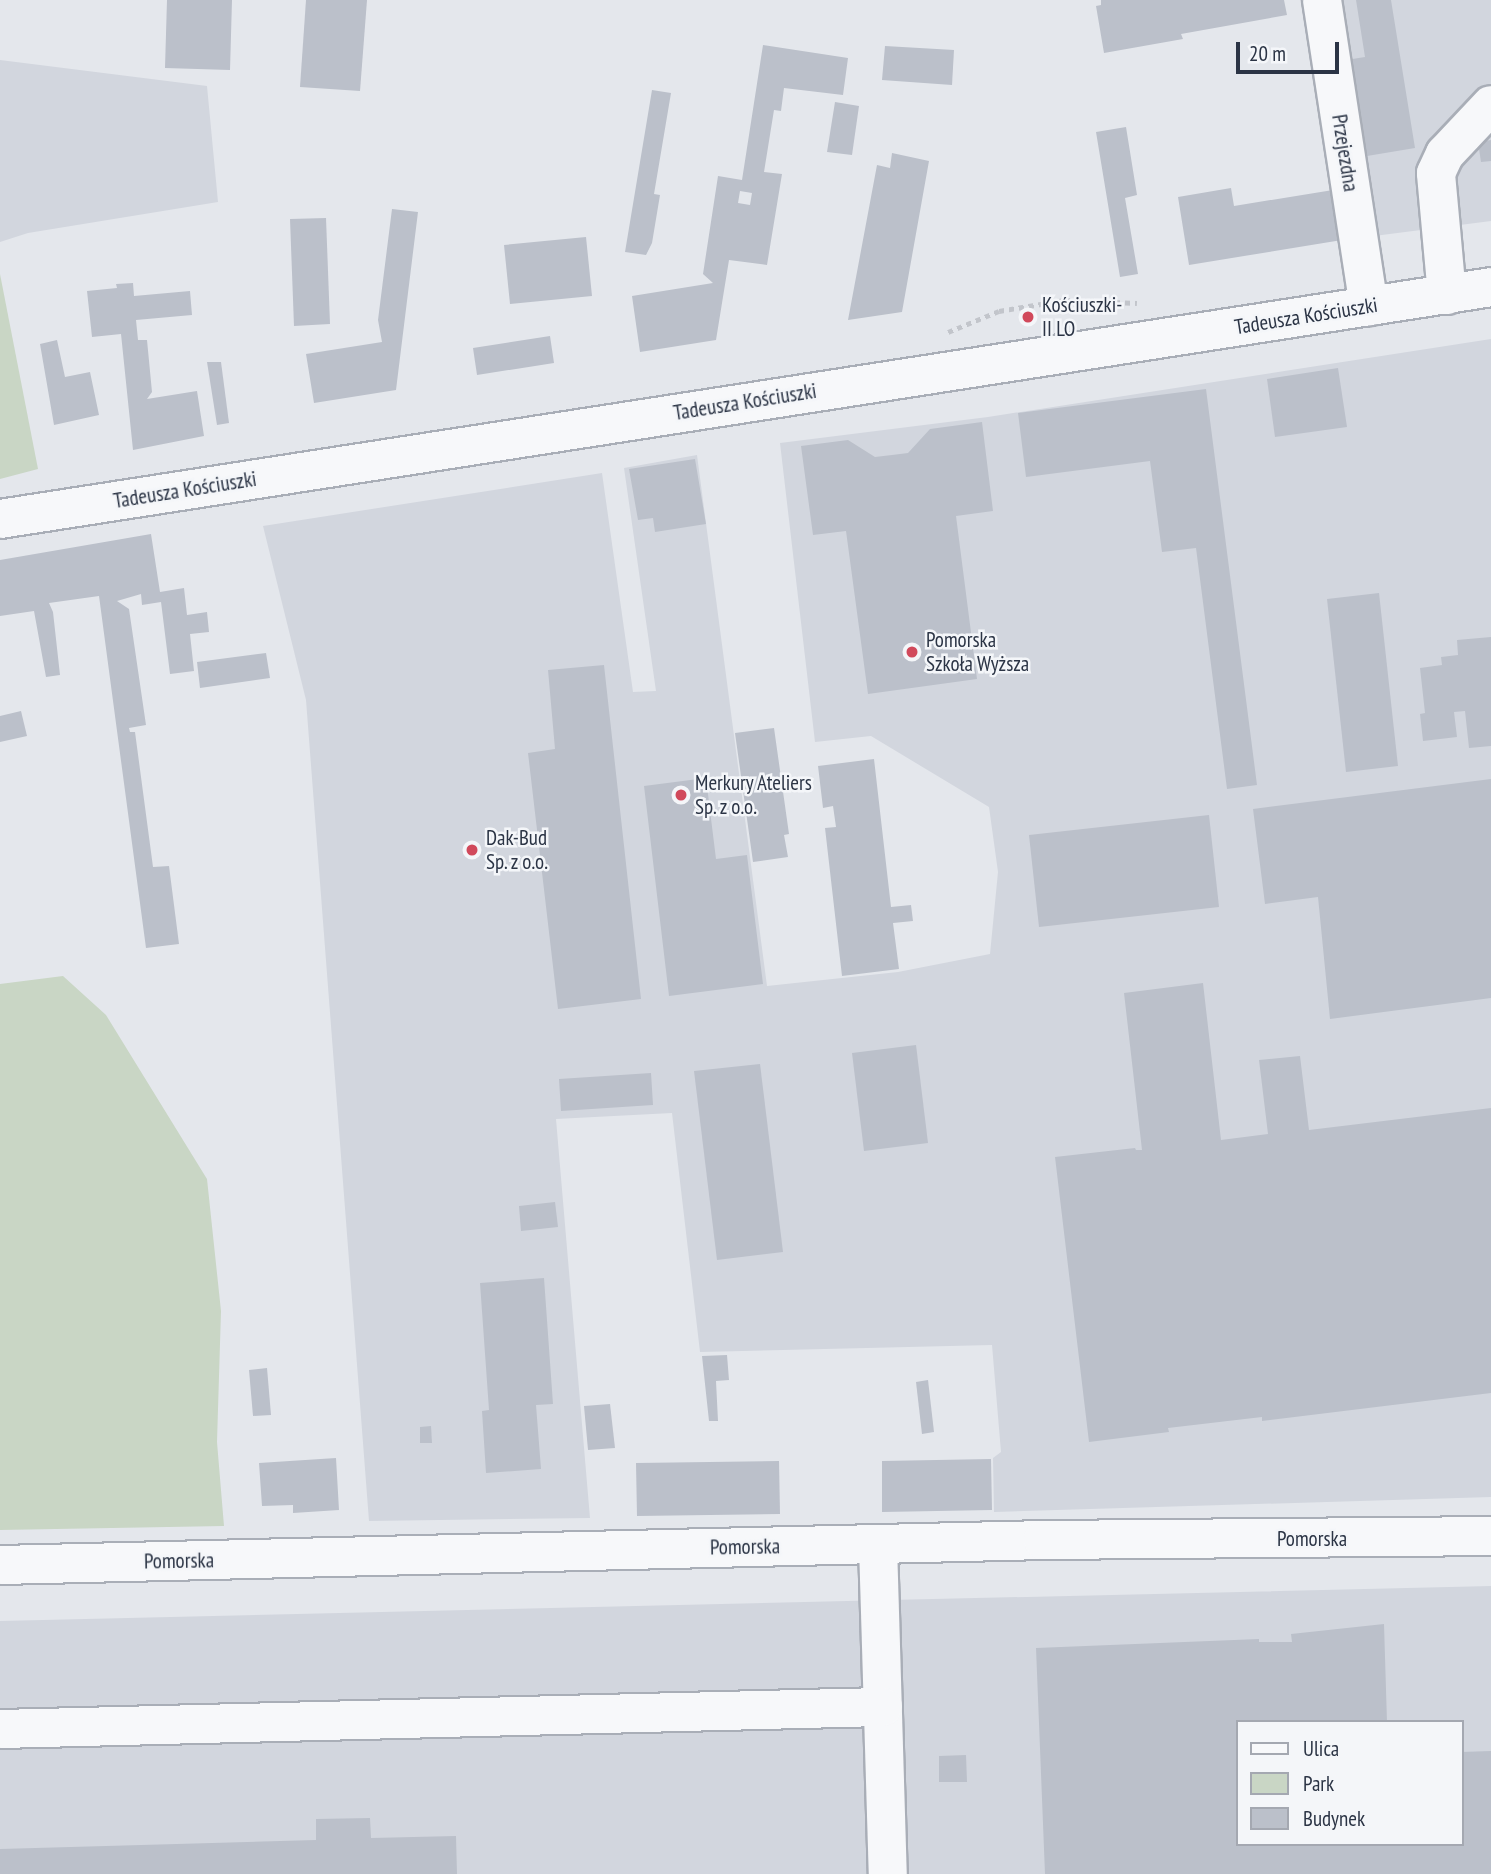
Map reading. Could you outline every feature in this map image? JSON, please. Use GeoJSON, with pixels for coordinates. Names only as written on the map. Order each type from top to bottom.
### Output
{"type":"FeatureCollection","features":[{"type":"Feature","properties":{"kind":"street","name":"Przejezdna"},"geometry":{"type":"LineString","coordinates":[[1322,0],[1369,306]]}},
{"type":"Feature","properties":{"kind":"street"},"geometry":{"type":"LineString","coordinates":[[1447,295],[1436,173],[1445,154],[1491,106]]}},
{"type":"Feature","properties":{"kind":"street","name":"Tadeusza Kościuszki"},"geometry":{"type":"LineString","coordinates":[[0,519],[1491,287]]}},
{"type":"Feature","properties":{"kind":"street","name":"Pomorska"},"geometry":{"type":"LineString","coordinates":[[0,1565],[1043,1540],[1491,1535]]}},
{"type":"Feature","properties":{"kind":"street"},"geometry":{"type":"LineString","coordinates":[[878,1545],[888,1874]]}},
{"type":"Feature","properties":{"kind":"street"},"geometry":{"type":"LineString","coordinates":[[0,1729],[883,1707]]}},
{"type":"Feature","properties":{"kind":"shaded area"},"geometry":{"type":"Polygon","coordinates":[[[1336,0],[1491,0],[1491,221],[1374,236],[1336,0]]]}},
{"type":"Feature","properties":{"kind":"shaded area"},"geometry":{"type":"Polygon","coordinates":[[[0,60],[207,86],[218,202],[28,233],[0,242],[0,60]]]}},
{"type":"Feature","properties":{"kind":"shaded area"},"geometry":{"type":"Polygon","coordinates":[[[1491,339],[1491,1497],[994,1512],[993,1458],[1001,1452],[992,1345],[700,1352],[672,1113],[556,1119],[590,1518],[369,1521],[306,700],[263,526],[602,473],[633,692],[656,691],[624,468],[697,455],[767,986],[898,972],[990,954],[998,872],[989,807],[871,736],[815,742],[780,443],[988,417],[1491,339]]]}},
{"type":"Feature","properties":{"kind":"shaded area"},"geometry":{"type":"Polygon","coordinates":[[[1491,1586],[1491,1874],[0,1874],[0,1621],[1491,1586]]]}},
{"type":"Feature","properties":{"kind":"green space"},"geometry":{"type":"Polygon","coordinates":[[[0,274],[38,469],[0,479],[0,274]]]}},
{"type":"Feature","properties":{"kind":"green space"},"geometry":{"type":"Polygon","coordinates":[[[63,976],[106,1015],[207,1179],[221,1311],[217,1442],[224,1526],[0,1530],[0,984],[63,976]]]}},
{"type":"Feature","properties":{"kind":"building"},"geometry":{"type":"Polygon","coordinates":[[[167,0],[232,0],[230,70],[165,68],[167,0]]]}},
{"type":"Feature","properties":{"kind":"building"},"geometry":{"type":"Polygon","coordinates":[[[306,0],[367,0],[360,91],[300,87],[306,0]]]}},
{"type":"Feature","properties":{"kind":"building"},"geometry":{"type":"Polygon","coordinates":[[[1101,0],[1284,0],[1287,15],[1181,34],[1183,39],[1104,53],[1096,6],[1101,5],[1101,0]]]}},
{"type":"Feature","properties":{"kind":"building"},"geometry":{"type":"Polygon","coordinates":[[[1356,0],[1391,0],[1415,148],[1361,157],[1346,60],[1365,57],[1356,0]]]}},
{"type":"Feature","properties":{"kind":"building"},"geometry":{"type":"Polygon","coordinates":[[[763,45],[848,58],[843,95],[784,88],[781,111],[774,110],[764,172],[782,174],[767,265],[729,260],[716,340],[640,352],[632,296],[713,283],[703,274],[718,176],[742,180],[763,45]],[[740,191],[738,203],[750,205],[752,193],[740,191]]]}},
{"type":"Feature","properties":{"kind":"building"},"geometry":{"type":"Polygon","coordinates":[[[885,46],[954,50],[952,85],[882,80],[885,46]]]}},
{"type":"Feature","properties":{"kind":"building"},"geometry":{"type":"Polygon","coordinates":[[[652,90],[671,93],[654,194],[660,195],[652,243],[646,255],[625,252],[652,90]]]}},
{"type":"Feature","properties":{"kind":"building"},"geometry":{"type":"Polygon","coordinates":[[[835,102],[859,106],[852,155],[827,152],[835,102]]]}},
{"type":"Feature","properties":{"kind":"building"},"geometry":{"type":"Polygon","coordinates":[[[1126,127],[1137,195],[1125,198],[1138,274],[1120,277],[1096,132],[1126,127]]]}},
{"type":"Feature","properties":{"kind":"building"},"geometry":{"type":"Polygon","coordinates":[[[1491,140],[1491,161],[1481,162],[1478,142],[1491,140]]]}},
{"type":"Feature","properties":{"kind":"building"},"geometry":{"type":"Polygon","coordinates":[[[892,153],[929,161],[902,312],[848,320],[877,165],[890,168],[892,153]]]}},
{"type":"Feature","properties":{"kind":"building"},"geometry":{"type":"Polygon","coordinates":[[[1231,188],[1234,206],[1333,190],[1342,240],[1189,265],[1178,197],[1231,188]]]}},
{"type":"Feature","properties":{"kind":"building"},"geometry":{"type":"Polygon","coordinates":[[[392,209],[418,212],[396,390],[314,403],[306,354],[382,342],[378,320],[392,209]]]}},
{"type":"Feature","properties":{"kind":"building"},"geometry":{"type":"Polygon","coordinates":[[[326,218],[330,324],[294,326],[290,219],[326,218]]]}},
{"type":"Feature","properties":{"kind":"building"},"geometry":{"type":"Polygon","coordinates":[[[586,237],[592,296],[510,304],[504,245],[586,237]]]}},
{"type":"Feature","properties":{"kind":"building"},"geometry":{"type":"Polygon","coordinates":[[[133,283],[134,296],[190,291],[192,315],[136,320],[138,340],[147,340],[152,392],[147,399],[197,391],[204,436],[133,450],[121,334],[92,337],[87,291],[117,288],[116,284],[133,283]]]}},
{"type":"Feature","properties":{"kind":"building"},"geometry":{"type":"Polygon","coordinates":[[[550,336],[554,363],[477,375],[473,348],[550,336]]]}},
{"type":"Feature","properties":{"kind":"building"},"geometry":{"type":"Polygon","coordinates":[[[57,340],[65,377],[90,372],[99,415],[54,425],[40,344],[57,340]]]}},
{"type":"Feature","properties":{"kind":"building"},"geometry":{"type":"Polygon","coordinates":[[[207,362],[221,362],[229,423],[217,425],[207,362]]]}},
{"type":"Feature","properties":{"kind":"building"},"geometry":{"type":"Polygon","coordinates":[[[1338,368],[1347,427],[1275,437],[1267,379],[1338,368]]]}},
{"type":"Feature","properties":{"kind":"building"},"geometry":{"type":"Polygon","coordinates":[[[1206,389],[1257,785],[1227,789],[1196,548],[1162,552],[1150,461],[1026,477],[1018,413],[1206,389]]]}},
{"type":"Feature","properties":{"kind":"building"},"geometry":{"type":"Polygon","coordinates":[[[982,422],[993,511],[956,516],[977,679],[868,694],[846,531],[813,535],[801,446],[848,440],[875,457],[908,453],[930,429],[982,422]]]}},
{"type":"Feature","properties":{"kind":"building"},"geometry":{"type":"Polygon","coordinates":[[[695,459],[706,524],[655,532],[653,518],[638,520],[629,469],[695,459]]]}},
{"type":"Feature","properties":{"kind":"building"},"geometry":{"type":"Polygon","coordinates":[[[151,534],[160,592],[184,588],[187,615],[207,612],[209,632],[190,634],[194,671],[170,674],[161,602],[142,605],[141,594],[117,601],[129,609],[146,725],[129,728],[130,732],[135,732],[153,867],[169,866],[179,944],[146,948],[99,596],[49,603],[53,612],[60,675],[46,677],[34,611],[0,616],[0,560],[151,534]]]}},
{"type":"Feature","properties":{"kind":"building"},"geometry":{"type":"Polygon","coordinates":[[[1379,593],[1398,766],[1346,772],[1327,599],[1379,593]]]}},
{"type":"Feature","properties":{"kind":"building"},"geometry":{"type":"Polygon","coordinates":[[[1491,637],[1491,746],[1469,748],[1465,711],[1454,712],[1457,737],[1423,741],[1420,714],[1425,713],[1420,668],[1442,665],[1441,657],[1458,655],[1457,640],[1491,637]]]}},
{"type":"Feature","properties":{"kind":"building"},"geometry":{"type":"Polygon","coordinates":[[[266,653],[270,678],[200,688],[197,662],[266,653]]]}},
{"type":"Feature","properties":{"kind":"building"},"geometry":{"type":"Polygon","coordinates":[[[604,665],[641,999],[558,1009],[528,753],[555,749],[548,670],[604,665]]]}},
{"type":"Feature","properties":{"kind":"building"},"geometry":{"type":"Polygon","coordinates":[[[21,711],[27,736],[0,742],[0,716],[21,711]]]}},
{"type":"Feature","properties":{"kind":"building"},"geometry":{"type":"Polygon","coordinates":[[[774,728],[789,834],[784,835],[788,857],[753,862],[735,733],[774,728]]]}},
{"type":"Feature","properties":{"kind":"building"},"geometry":{"type":"Polygon","coordinates":[[[874,759],[891,907],[911,905],[913,921],[893,923],[899,969],[842,976],[825,828],[836,827],[833,806],[823,808],[818,766],[874,759]]]}},
{"type":"Feature","properties":{"kind":"building"},"geometry":{"type":"Polygon","coordinates":[[[706,778],[716,859],[747,855],[763,984],[669,996],[644,786],[706,778]]]}},
{"type":"Feature","properties":{"kind":"building"},"geometry":{"type":"Polygon","coordinates":[[[1491,779],[1491,998],[1330,1019],[1318,897],[1265,904],[1253,809],[1491,779]]]}},
{"type":"Feature","properties":{"kind":"building"},"geometry":{"type":"Polygon","coordinates":[[[1209,815],[1219,907],[1039,927],[1029,835],[1209,815]]]}},
{"type":"Feature","properties":{"kind":"building"},"geometry":{"type":"Polygon","coordinates":[[[1203,983],[1221,1140],[1268,1134],[1259,1060],[1300,1056],[1309,1130],[1491,1108],[1491,1393],[1262,1421],[1262,1417],[1168,1428],[1169,1432],[1089,1442],[1055,1157],[1135,1148],[1142,1150],[1124,993],[1203,983]]]}},
{"type":"Feature","properties":{"kind":"building"},"geometry":{"type":"Polygon","coordinates":[[[916,1045],[928,1143],[864,1151],[852,1053],[916,1045]]]}},
{"type":"Feature","properties":{"kind":"building"},"geometry":{"type":"Polygon","coordinates":[[[760,1064],[783,1252],[717,1260],[694,1071],[760,1064]]]}},
{"type":"Feature","properties":{"kind":"building"},"geometry":{"type":"Polygon","coordinates":[[[651,1073],[653,1105],[561,1111],[559,1079],[651,1073]]]}},
{"type":"Feature","properties":{"kind":"building"},"geometry":{"type":"Polygon","coordinates":[[[555,1202],[558,1227],[521,1231],[519,1206],[555,1202]]]}},
{"type":"Feature","properties":{"kind":"building"},"geometry":{"type":"Polygon","coordinates":[[[544,1278],[553,1404],[536,1405],[541,1469],[486,1473],[482,1411],[489,1410],[480,1283],[544,1278]]]}},
{"type":"Feature","properties":{"kind":"building"},"geometry":{"type":"Polygon","coordinates":[[[727,1355],[729,1380],[716,1381],[718,1421],[709,1421],[702,1356],[727,1355]]]}},
{"type":"Feature","properties":{"kind":"building"},"geometry":{"type":"Polygon","coordinates":[[[267,1368],[271,1415],[253,1416],[249,1370],[267,1368]]]}},
{"type":"Feature","properties":{"kind":"building"},"geometry":{"type":"Polygon","coordinates":[[[928,1380],[934,1432],[922,1434],[916,1382],[928,1380]]]}},
{"type":"Feature","properties":{"kind":"building"},"geometry":{"type":"Polygon","coordinates":[[[610,1404],[615,1448],[588,1450],[584,1406],[610,1404]]]}},
{"type":"Feature","properties":{"kind":"building"},"geometry":{"type":"Polygon","coordinates":[[[431,1426],[432,1443],[420,1443],[420,1427],[431,1426]]]}},
{"type":"Feature","properties":{"kind":"building"},"geometry":{"type":"Polygon","coordinates":[[[336,1458],[339,1510],[293,1513],[293,1505],[262,1506],[259,1463],[336,1458]]]}},
{"type":"Feature","properties":{"kind":"building"},"geometry":{"type":"Polygon","coordinates":[[[991,1459],[992,1510],[882,1512],[882,1461],[991,1459]]]}},
{"type":"Feature","properties":{"kind":"building"},"geometry":{"type":"Polygon","coordinates":[[[779,1461],[780,1514],[637,1516],[636,1463],[779,1461]]]}},
{"type":"Feature","properties":{"kind":"building"},"geometry":{"type":"Polygon","coordinates":[[[1384,1624],[1387,1720],[1236,1720],[1236,1846],[1463,1846],[1463,1752],[1491,1751],[1491,1874],[1045,1874],[1036,1648],[1259,1639],[1259,1642],[1292,1642],[1291,1634],[1384,1624]]]}},
{"type":"Feature","properties":{"kind":"building"},"geometry":{"type":"Polygon","coordinates":[[[966,1755],[967,1782],[939,1782],[939,1756],[966,1755]]]}},
{"type":"Feature","properties":{"kind":"building"},"geometry":{"type":"Polygon","coordinates":[[[370,1818],[371,1838],[456,1836],[457,1874],[0,1874],[0,1849],[316,1840],[316,1819],[370,1818]]]}},
{"type":"Feature","properties":{"kind":"place","name":"Kościuszki- II LO"},"geometry":{"type":"Point","coordinates":[1028,317]}},
{"type":"Feature","properties":{"kind":"place","name":"Pomorska Szkoła Wyższa"},"geometry":{"type":"Point","coordinates":[912,652]}},
{"type":"Feature","properties":{"kind":"place","name":"Merkury Ateliers Sp. z o.o."},"geometry":{"type":"Point","coordinates":[681,795]}},
{"type":"Feature","properties":{"kind":"place","name":"Dak-Bud Sp. z o.o."},"geometry":{"type":"Point","coordinates":[472,850]}}]}
